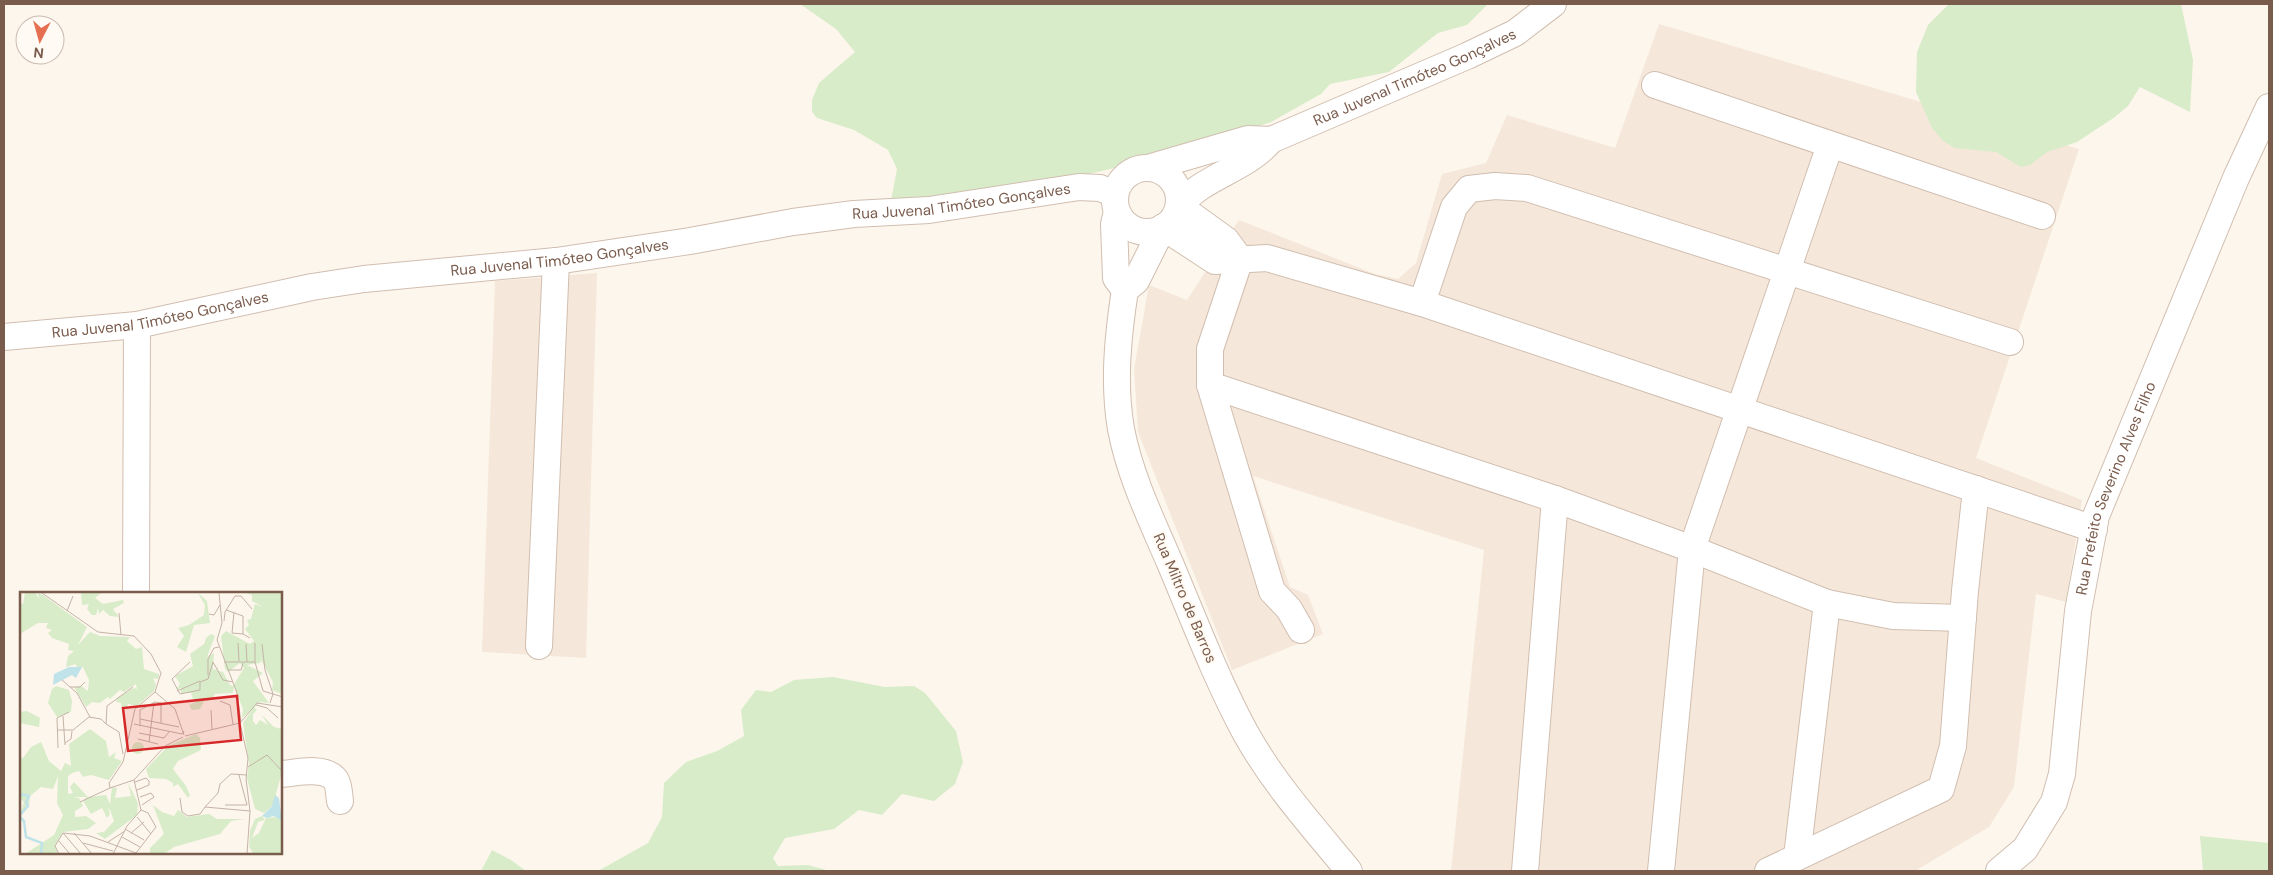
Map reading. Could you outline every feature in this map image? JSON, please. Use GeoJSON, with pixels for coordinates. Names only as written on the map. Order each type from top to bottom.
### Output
{"type":"FeatureCollection","features":[{"type":"Feature","properties":{"kind":"street","name":"Rua Juvenal Timóteo Gonçalves"},"geometry":{"type":"LineString","coordinates":[[1148,168],[1248,139],[1271,140],[1467,56],[1515,33],[1553,4]]}},
{"type":"Feature","properties":{"kind":"street"},"geometry":{"type":"LineString","coordinates":[[1655,85],[2042,216]]}},
{"type":"Feature","properties":{"kind":"street","name":"Rua Prefeito Severino Alves Filho"},"geometry":{"type":"LineString","coordinates":[[2000,871],[2025,849],[2042,825],[2054,802],[2062,774],[2078,611],[2096,516],[2236,178],[2269,106]]}},
{"type":"Feature","properties":{"kind":"street","name":"Rua Juvenal Timóteo Gonçalves"},"geometry":{"type":"LineString","coordinates":[[1178,206],[1189,193],[1261,152],[1271,140]]}},
{"type":"Feature","properties":{"kind":"street"},"geometry":{"type":"LineString","coordinates":[[1661,871],[1692,549],[1830,145]]}},
{"type":"Feature","properties":{"kind":"street"},"geometry":{"type":"LineString","coordinates":[[1116,203],[1122,220],[1137,230],[1146,232],[1163,228],[1171,222],[1178,206],[1179,197],[1172,180],[1165,174],[1148,168],[1131,173],[1118,186],[1116,203],[1114,224],[1116,278],[1125,290],[1136,281],[1163,228]]}},
{"type":"Feature","properties":{"kind":"street"},"geometry":{"type":"LineString","coordinates":[[1422,303],[1454,207],[1469,189],[1495,186],[1527,188],[2010,342]]}},
{"type":"Feature","properties":{"kind":"street","name":"Rua Juvenal Timóteo Gonçalves"},"geometry":{"type":"LineString","coordinates":[[4,337],[137,324],[294,291],[364,279],[556,261],[690,241],[793,222],[854,214],[929,210],[1079,187],[1100,188],[1116,203]]}},
{"type":"Feature","properties":{"kind":"street"},"geometry":{"type":"LineString","coordinates":[[1178,206],[1226,240],[1240,259]]}},
{"type":"Feature","properties":{"kind":"street"},"geometry":{"type":"LineString","coordinates":[[1163,228],[1215,260],[1267,258],[1422,303],[2094,529]]}},
{"type":"Feature","properties":{"kind":"street"},"geometry":{"type":"LineString","coordinates":[[1240,259],[1210,350],[1210,385],[1272,591],[1289,609],[1301,630]]}},
{"type":"Feature","properties":{"kind":"street"},"geometry":{"type":"LineString","coordinates":[[539,646],[556,261]]}},
{"type":"Feature","properties":{"kind":"street","name":"Rua Miltro de Barros"},"geometry":{"type":"LineString","coordinates":[[1125,290],[1118,344],[1118,393],[1121,428],[1131,472],[1197,629],[1246,733],[1278,783],[1349,871]]}},
{"type":"Feature","properties":{"kind":"street"},"geometry":{"type":"LineString","coordinates":[[136,592],[137,324]]}},
{"type":"Feature","properties":{"kind":"street"},"geometry":{"type":"LineString","coordinates":[[1210,385],[1555,499],[1692,549],[1827,604],[1893,616],[1963,618]]}},
{"type":"Feature","properties":{"kind":"street"},"geometry":{"type":"LineString","coordinates":[[1768,871],[1941,789],[1953,746],[1976,489]]}},
{"type":"Feature","properties":{"kind":"street"},"geometry":{"type":"LineString","coordinates":[[1525,871],[1555,499]]}},
{"type":"Feature","properties":{"kind":"street"},"geometry":{"type":"LineString","coordinates":[[1798,857],[1827,604]]}},
{"type":"Feature","properties":{"kind":"street"},"geometry":{"type":"LineString","coordinates":[[282,774],[317,771],[328,774],[334,778],[338,785],[340,801]]}},
{"type":"Feature","properties":{"kind":"shaded area"},"geometry":{"type":"Polygon","coordinates":[[[1659,24],[2079,149],[1976,458],[2082,500],[2066,602],[2036,594],[2014,787],[1989,827],[1915,871],[1451,871],[1484,550],[1253,476],[1290,587],[1308,595],[1323,634],[1232,670],[1138,432],[1134,369],[1149,285],[1187,300],[1239,220],[1375,274],[1398,279],[1416,263],[1442,174],[1486,163],[1507,115],[1615,148],[1659,24]]]}},
{"type":"Feature","properties":{"kind":"shaded area"},"geometry":{"type":"Polygon","coordinates":[[[597,273],[586,658],[482,652],[495,281],[597,273]]]}},
{"type":"Feature","properties":{"kind":"green space"},"geometry":{"type":"Polygon","coordinates":[[[800,4],[1488,4],[1467,25],[1438,33],[1389,72],[1330,84],[1321,94],[1271,122],[1175,154],[1011,192],[891,201],[897,169],[888,150],[854,130],[817,118],[812,112],[812,100],[819,83],[855,52],[836,29],[800,4]]]}},
{"type":"Feature","properties":{"kind":"green space"},"geometry":{"type":"Polygon","coordinates":[[[1949,4],[2181,4],[2193,60],[2190,112],[2140,87],[2128,106],[2115,117],[2077,142],[2047,152],[2030,165],[2021,167],[1996,152],[1955,148],[1943,141],[1932,128],[1916,92],[1917,52],[1928,25],[1949,4]]]}},
{"type":"Feature","properties":{"kind":"green space"},"geometry":{"type":"Polygon","coordinates":[[[833,677],[885,687],[914,686],[925,693],[956,731],[963,762],[955,784],[934,801],[902,794],[882,815],[859,810],[834,829],[785,838],[773,858],[778,866],[808,865],[830,871],[598,871],[648,843],[662,817],[664,783],[686,762],[717,751],[744,736],[741,710],[756,690],[771,692],[794,680],[833,677]]]}},
{"type":"Feature","properties":{"kind":"green space"},"geometry":{"type":"Polygon","coordinates":[[[2200,836],[2269,843],[2269,871],[2203,871],[2200,836]]]}},
{"type":"Feature","properties":{"kind":"green space"},"geometry":{"type":"Polygon","coordinates":[[[492,850],[511,860],[526,871],[481,871],[492,850]]]}}]}
